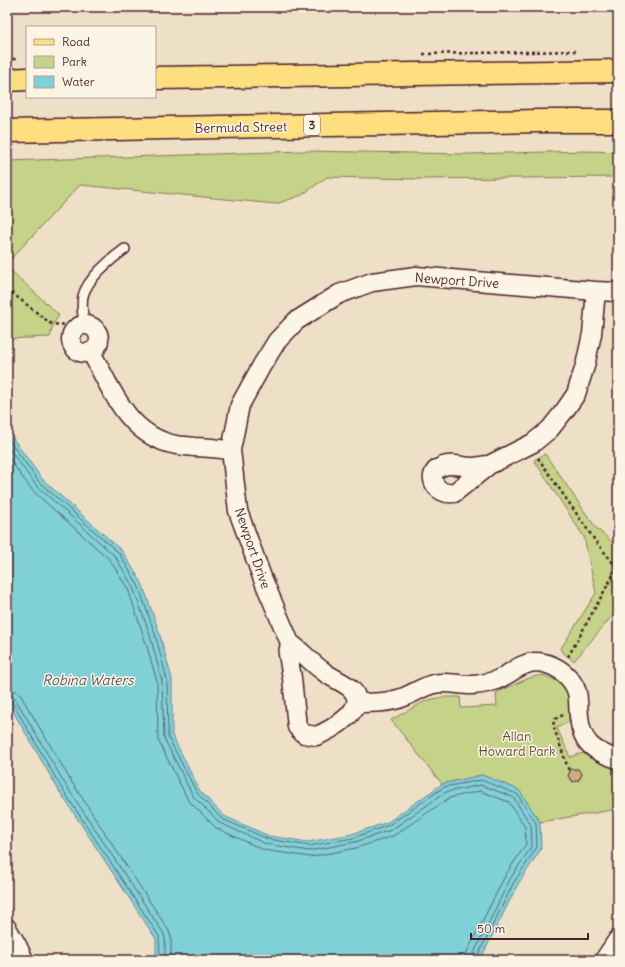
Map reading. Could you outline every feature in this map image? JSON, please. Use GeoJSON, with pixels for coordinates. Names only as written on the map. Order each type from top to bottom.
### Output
{"type":"FeatureCollection","features":[{"type":"Feature","properties":{"kind":"main road"},"geometry":{"type":"LineString","coordinates":[[156,78],[618,71]]}},
{"type":"Feature","properties":{"kind":"main road"},"geometry":{"type":"LineString","coordinates":[[7,80],[26,80]]}},
{"type":"Feature","properties":{"kind":"main road","name":"Bermuda Street"},"geometry":{"type":"LineString","coordinates":[[7,131],[618,121]]}},
{"type":"Feature","properties":{"kind":"street","name":"Newport Drive"},"geometry":{"type":"LineString","coordinates":[[290,643],[300,649],[324,672],[351,689],[356,696],[356,703],[347,719],[320,734],[313,736],[301,732],[297,727],[288,654],[290,643],[262,577],[238,511],[231,450],[240,405],[277,341],[296,321],[339,294],[372,282],[416,276],[618,292]]}},
{"type":"Feature","properties":{"kind":"street"},"geometry":{"type":"LineString","coordinates":[[489,465],[529,445],[550,429],[576,394],[585,366],[592,334],[596,291]]}},
{"type":"Feature","properties":{"kind":"street"},"geometry":{"type":"LineString","coordinates":[[80,326],[93,327],[99,335],[98,345],[91,352],[120,404],[128,416],[138,426],[150,435],[177,446],[231,450]]}},
{"type":"Feature","properties":{"kind":"street"},"geometry":{"type":"LineString","coordinates":[[356,703],[394,700],[433,684],[483,684],[503,677],[518,667],[535,662],[544,663],[551,665],[564,674],[574,685],[578,693],[582,734],[587,743],[604,754],[618,759]]}},
{"type":"Feature","properties":{"kind":"street"},"geometry":{"type":"LineString","coordinates":[[7,928],[24,960]]}},
{"type":"Feature","properties":{"kind":"street"},"geometry":{"type":"LineString","coordinates":[[604,960],[618,939]]}},
{"type":"Feature","properties":{"kind":"lane"},"geometry":{"type":"LineString","coordinates":[[80,326],[83,296],[87,288],[109,261],[125,249]]}},
{"type":"Feature","properties":{"kind":"path"},"geometry":{"type":"LineString","coordinates":[[7,290],[55,326],[65,324],[80,326]]}},
{"type":"Feature","properties":{"kind":"path"},"geometry":{"type":"LineString","coordinates":[[529,445],[594,539],[618,568],[567,659],[571,662]]}},
{"type":"Feature","properties":{"kind":"path"},"geometry":{"type":"LineString","coordinates":[[566,710],[564,714],[555,719],[553,725],[569,771]]}},
{"type":"Feature","properties":{"kind":"green space"},"geometry":{"type":"Polygon","coordinates":[[[304,151],[468,154],[585,151],[618,152],[618,177],[417,179],[327,177],[302,195],[276,204],[80,185],[7,263],[7,161],[304,151]]]}},
{"type":"Feature","properties":{"kind":"green space"},"geometry":{"type":"Polygon","coordinates":[[[7,267],[59,315],[53,325],[50,337],[7,339],[7,267]]]}},
{"type":"Feature","properties":{"kind":"green space"},"geometry":{"type":"Polygon","coordinates":[[[545,454],[596,528],[618,547],[618,609],[574,661],[560,650],[596,593],[584,537],[534,460],[545,454]]]}},
{"type":"Feature","properties":{"kind":"green space","name":"Allan Howard Park"},"geometry":{"type":"Polygon","coordinates":[[[542,675],[558,682],[564,686],[567,691],[570,704],[569,722],[557,728],[570,757],[583,753],[618,771],[618,809],[540,822],[519,790],[482,775],[442,784],[391,720],[425,701],[442,697],[460,697],[461,708],[497,706],[496,693],[529,678],[542,675]]]}},
{"type":"Feature","properties":{"kind":"water","name":"Robina Waters"},"geometry":{"type":"Polygon","coordinates":[[[7,430],[42,479],[122,551],[142,583],[159,632],[172,679],[172,735],[200,791],[224,816],[269,836],[308,842],[352,834],[388,822],[442,784],[482,775],[519,790],[540,822],[541,849],[518,884],[480,960],[156,960],[156,939],[58,789],[7,701],[7,430]]]}},
{"type":"Feature","properties":{"kind":"building"},"geometry":{"type":"Polygon","coordinates":[[[571,769],[578,769],[582,774],[579,780],[573,782],[568,776],[571,769]]]}}]}
